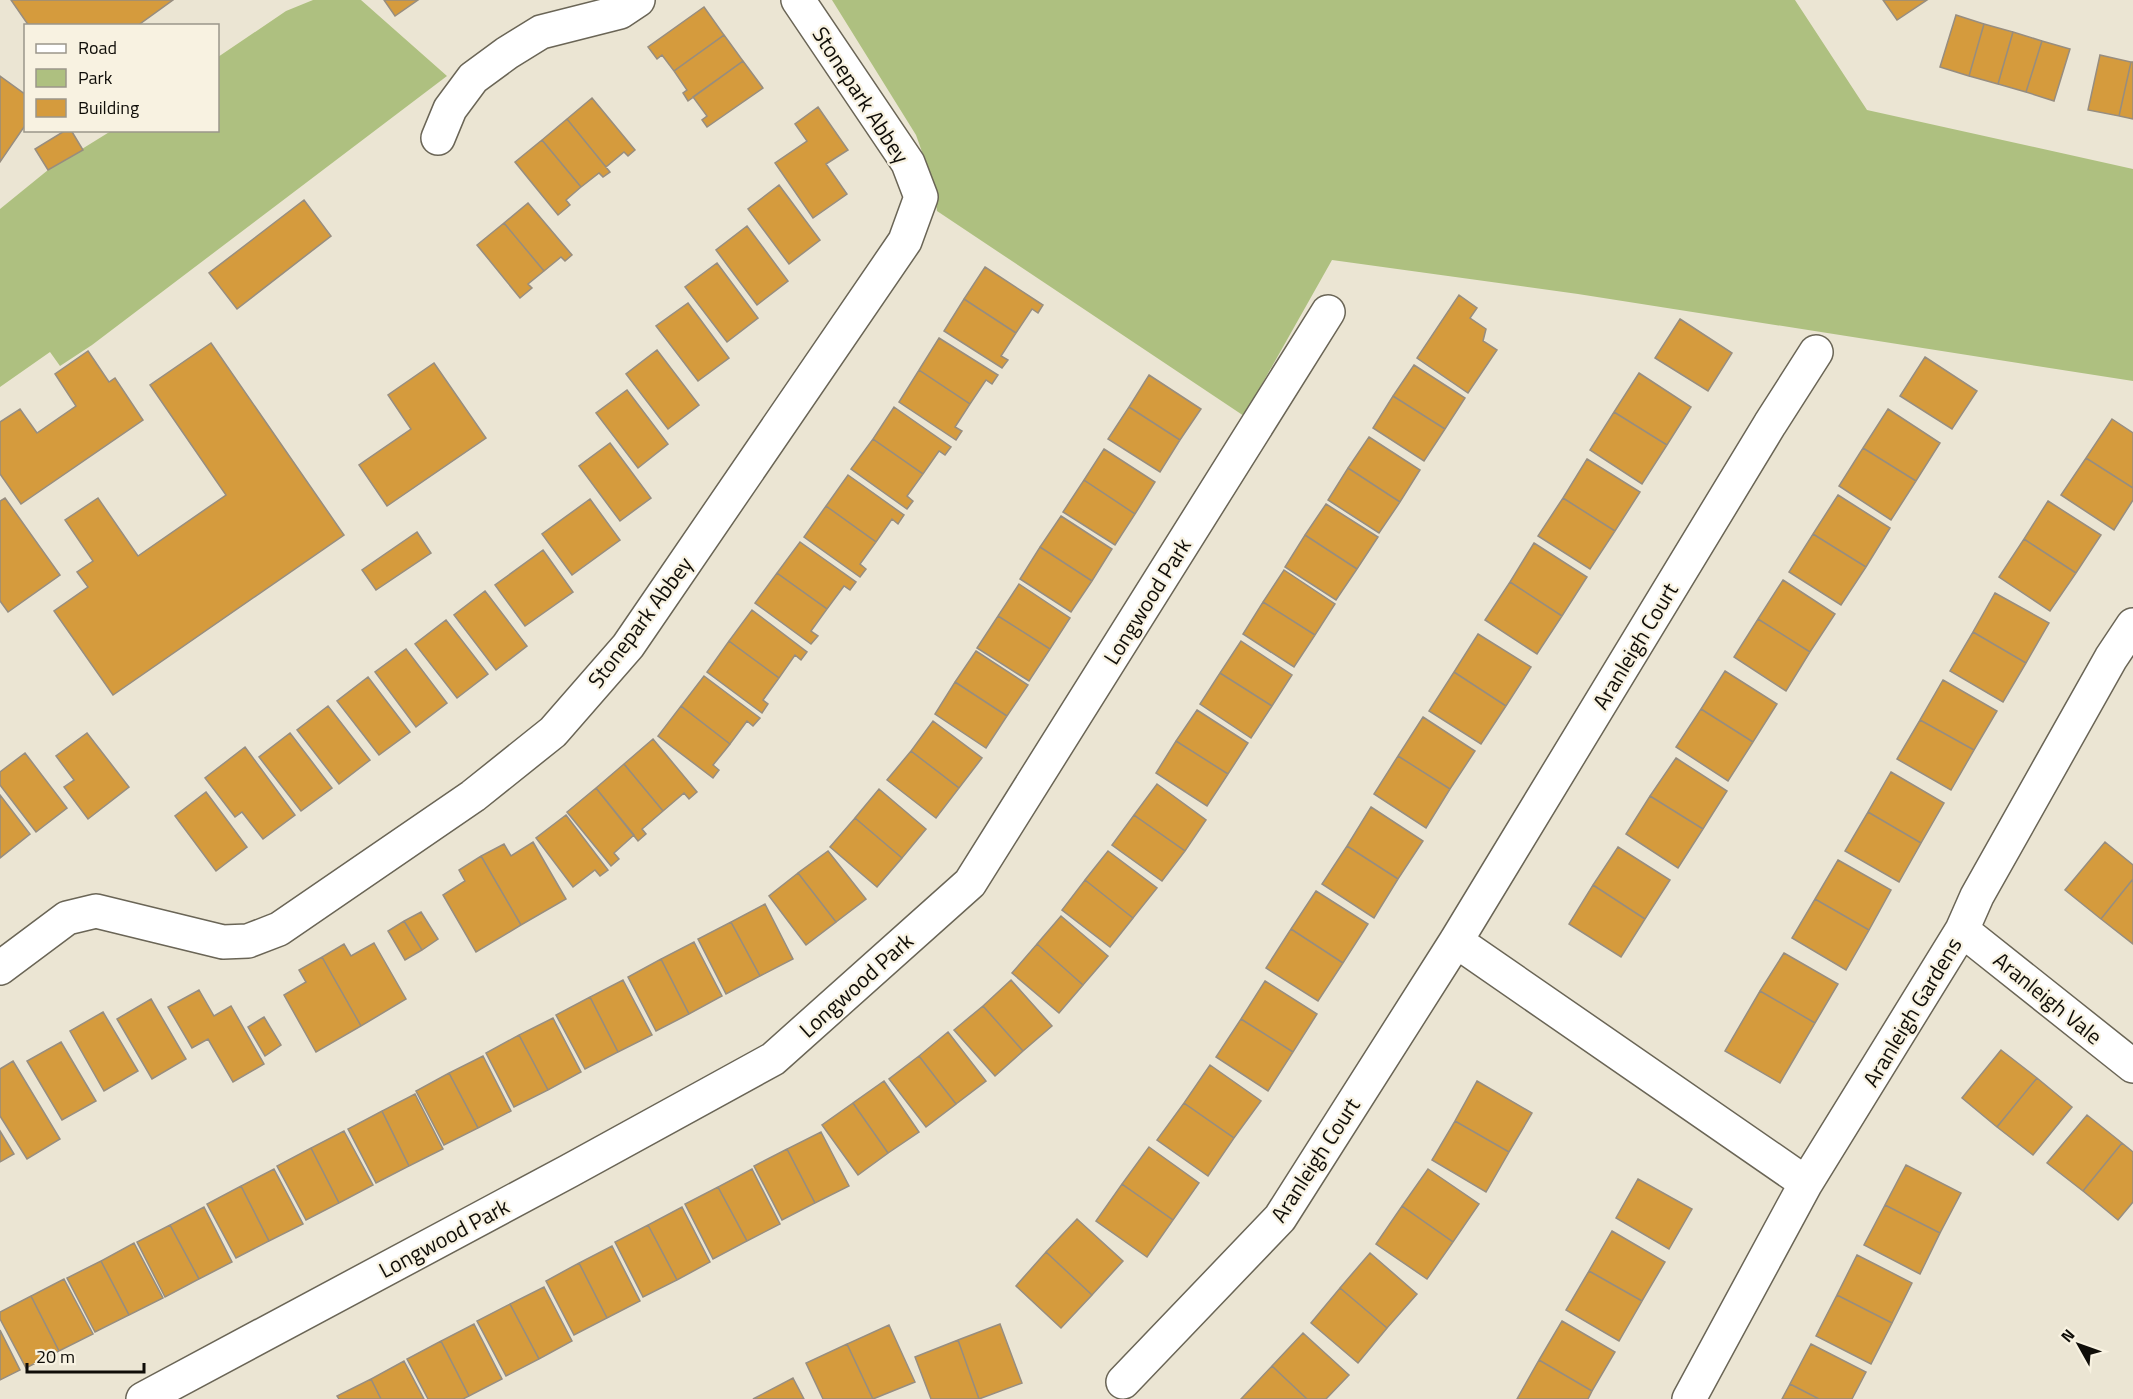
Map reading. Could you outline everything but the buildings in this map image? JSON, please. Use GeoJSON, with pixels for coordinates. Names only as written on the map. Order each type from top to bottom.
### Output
{"type":"FeatureCollection","features":[{"type":"Feature","properties":{"kind":"street"},"geometry":{"type":"LineString","coordinates":[[438,138],[450,109],[474,78],[507,53],[541,32],[620,12],[638,0]]}},
{"type":"Feature","properties":{"kind":"street","name":"Stonepark Abbey"},"geometry":{"type":"LineString","coordinates":[[0,968],[67,918],[96,911],[223,942],[248,941],[279,929],[473,796],[553,732],[628,646],[905,241],[921,197],[908,163],[798,0]]}},
{"type":"Feature","properties":{"kind":"street","name":"Longwood Park"},"geometry":{"type":"LineString","coordinates":[[143,1399],[773,1059],[970,883],[1328,312]]}},
{"type":"Feature","properties":{"kind":"street","name":"Aranleigh Court"},"geometry":{"type":"LineString","coordinates":[[1123,1382],[1281,1218],[1456,942],[1763,434],[1816,352]]}},
{"type":"Feature","properties":{"kind":"street","name":"Aranleigh Gardens"},"geometry":{"type":"LineString","coordinates":[[1689,1399],[1806,1183],[1962,930],[1983,886],[2111,658],[2133,625]]}},
{"type":"Feature","properties":{"kind":"street","name":"Aranleigh Vale"},"geometry":{"type":"LineString","coordinates":[[1962,930],[2133,1066]]}},
{"type":"Feature","properties":{"kind":"street"},"geometry":{"type":"LineString","coordinates":[[1456,942],[1806,1183]]}},
{"type":"Feature","properties":{"kind":"green space"},"geometry":{"type":"Polygon","coordinates":[[[313,0],[361,0],[447,76],[92,345],[60,366],[50,352],[0,387],[0,209],[48,170],[109,132],[219,132],[219,56],[286,11],[313,0]]]}},
{"type":"Feature","properties":{"kind":"green space"},"geometry":{"type":"Polygon","coordinates":[[[832,0],[1795,0],[1867,110],[2133,169],[2133,381],[1578,294],[1332,260],[1244,416],[937,211],[932,180],[916,135],[832,0]]]}}]}
